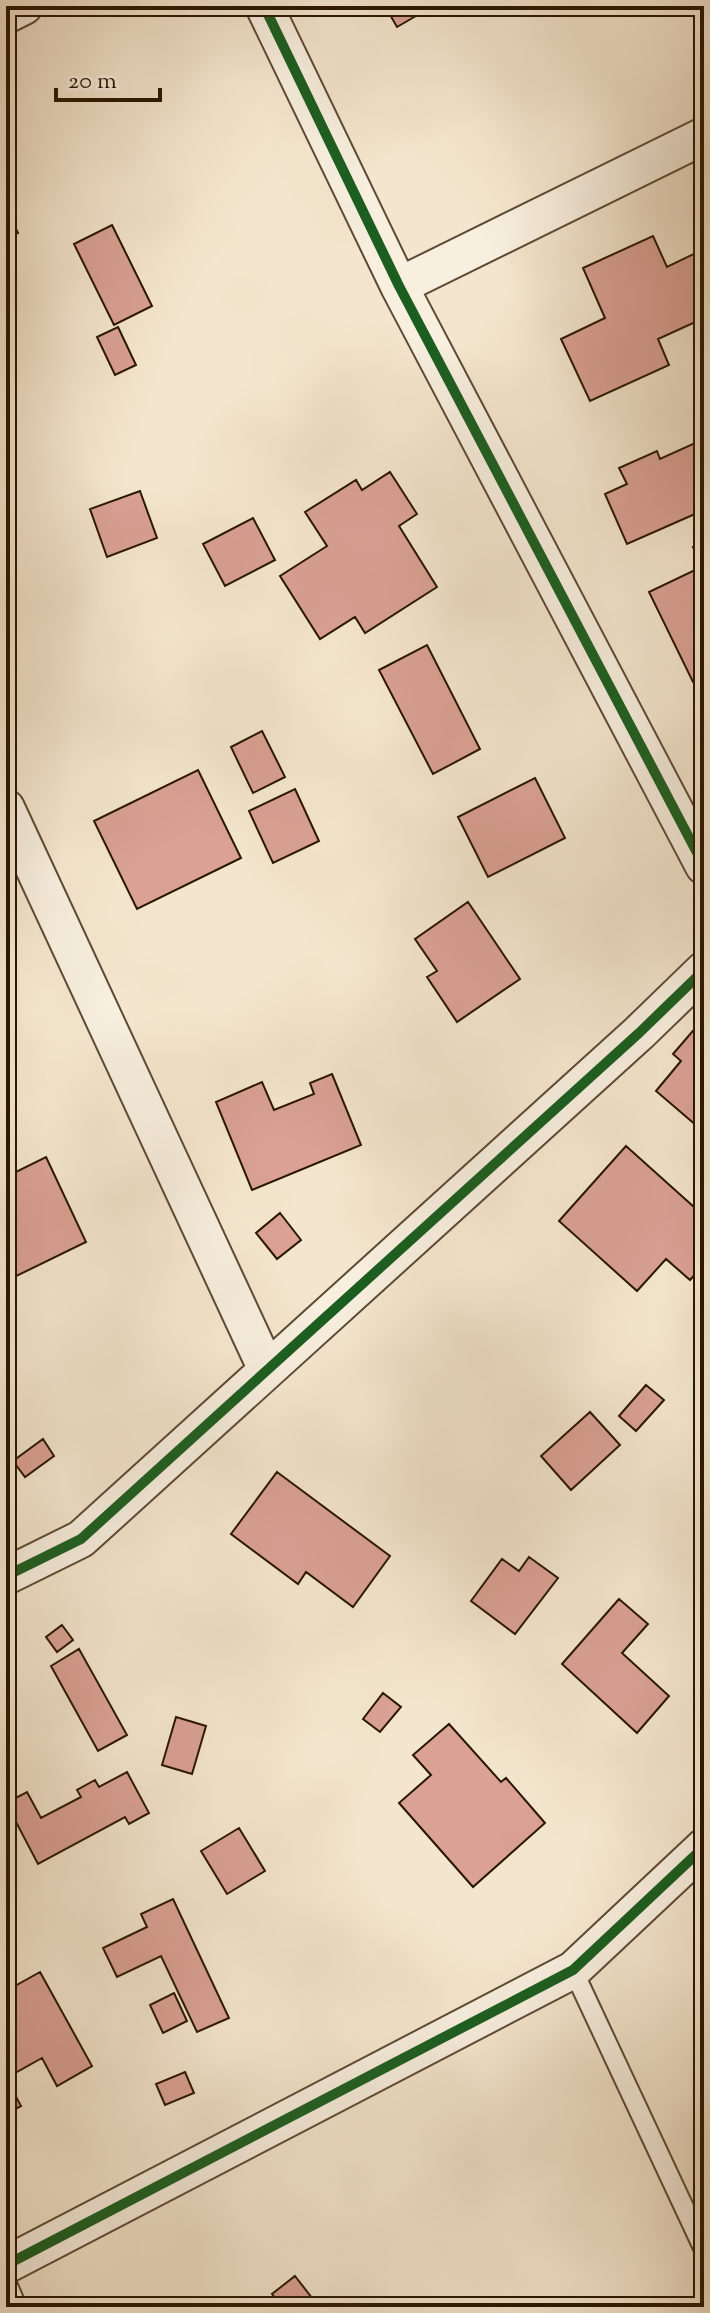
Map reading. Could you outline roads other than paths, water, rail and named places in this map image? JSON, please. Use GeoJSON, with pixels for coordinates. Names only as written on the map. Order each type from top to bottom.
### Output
{"type":"FeatureCollection","features":[{"type":"Feature","properties":{"kind":"street"},"geometry":{"type":"LineString","coordinates":[[6,15],[24,6]]}},
{"type":"Feature","properties":{"kind":"street"},"geometry":{"type":"LineString","coordinates":[[264,6],[399,286],[704,866]]}},
{"type":"Feature","properties":{"kind":"street"},"geometry":{"type":"LineString","coordinates":[[399,286],[704,136]]}},
{"type":"Feature","properties":{"kind":"street"},"geometry":{"type":"LineString","coordinates":[[6,808],[267,1370]]}},
{"type":"Feature","properties":{"kind":"street"},"geometry":{"type":"LineString","coordinates":[[6,1576],[81,1539],[639,1033],[704,970]]}},
{"type":"Feature","properties":{"kind":"street"},"geometry":{"type":"LineString","coordinates":[[6,2265],[573,1970],[704,1847]]}},
{"type":"Feature","properties":{"kind":"lane"},"geometry":{"type":"LineString","coordinates":[[573,1970],[704,2250]]}},
{"type":"Feature","properties":{"kind":"lane"},"geometry":{"type":"LineString","coordinates":[[6,2281],[17,2307]]}}]}
